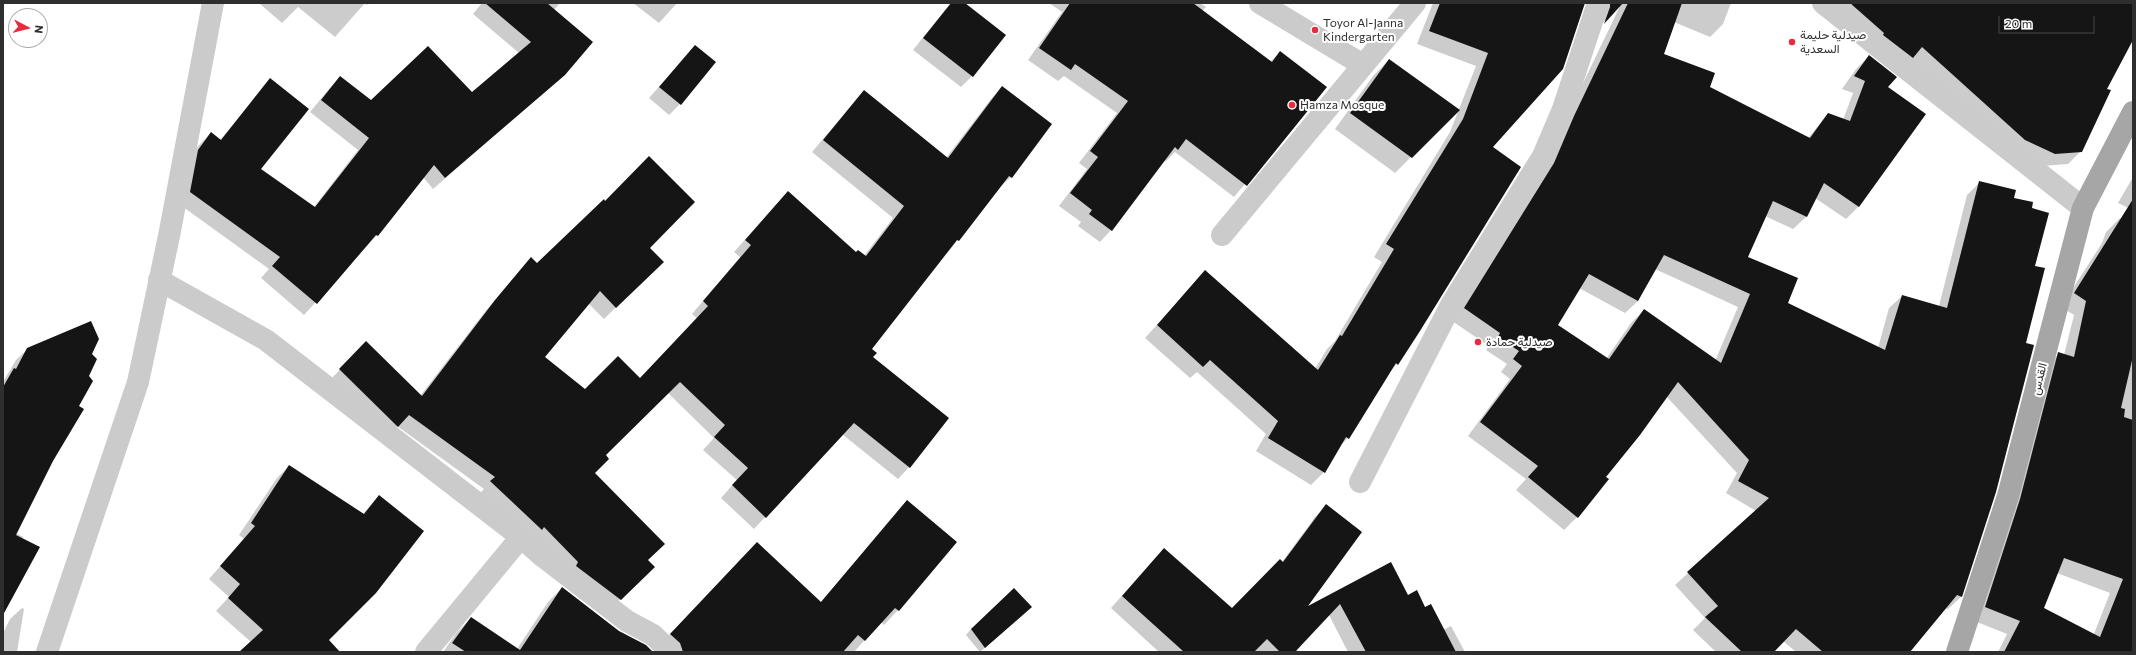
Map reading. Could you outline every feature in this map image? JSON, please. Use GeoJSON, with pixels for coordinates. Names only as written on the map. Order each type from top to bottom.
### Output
{"type":"FeatureCollection","features":[{"type":"Feature","properties":{"kind":"main road","name":"القدس"},"geometry":{"type":"LineString","coordinates":[[1957,652],[2008,496],[2083,208],[2133,112]]}},
{"type":"Feature","properties":{"kind":"street"},"geometry":{"type":"LineString","coordinates":[[47,652],[138,382],[213,3]]}},
{"type":"Feature","properties":{"kind":"street"},"geometry":{"type":"LineString","coordinates":[[1260,3],[1363,65]]}},
{"type":"Feature","properties":{"kind":"street"},"geometry":{"type":"LineString","coordinates":[[1222,235],[1415,3]]}},
{"type":"Feature","properties":{"kind":"street"},"geometry":{"type":"LineString","coordinates":[[1360,482],[1451,305],[1543,156],[1563,109],[1598,3]]}},
{"type":"Feature","properties":{"kind":"street"},"geometry":{"type":"LineString","coordinates":[[1823,3],[2083,208]]}},
{"type":"Feature","properties":{"kind":"street"},"geometry":{"type":"LineString","coordinates":[[159,280],[266,340],[522,537],[541,555],[628,621],[653,635],[671,652]]}},
{"type":"Feature","properties":{"kind":"street"},"geometry":{"type":"LineString","coordinates":[[426,652],[522,537]]}},
{"type":"Feature","properties":{"kind":"building"},"geometry":{"type":"Polygon","coordinates":[[[485,3],[547,3],[593,42],[565,75],[445,178],[434,165],[378,236],[376,235],[317,304],[272,266],[280,257],[190,192],[198,150],[211,132],[221,140],[270,78],[309,109],[261,169],[315,207],[369,138],[321,100],[340,76],[371,100],[428,46],[472,92],[531,42],[485,3]]]}},
{"type":"Feature","properties":{"kind":"building"},"geometry":{"type":"Polygon","coordinates":[[[951,3],[965,3],[1006,35],[973,77],[923,38],[951,3]]]}},
{"type":"Feature","properties":{"kind":"building"},"geometry":{"type":"Polygon","coordinates":[[[1070,3],[1193,3],[1272,62],[1280,51],[1327,87],[1247,186],[1186,139],[1178,150],[1175,147],[1112,231],[1089,214],[1092,210],[1070,193],[1098,157],[1090,151],[1128,101],[1075,64],[1071,70],[1039,48],[1070,3]]]}},
{"type":"Feature","properties":{"kind":"building"},"geometry":{"type":"Polygon","coordinates":[[[1440,3],[1585,3],[1563,69],[1493,147],[1521,167],[1420,331],[1398,365],[1396,363],[1349,439],[1346,437],[1325,473],[1268,438],[1278,421],[1210,360],[1203,367],[1157,325],[1205,270],[1318,370],[1340,335],[1342,336],[1394,249],[1386,244],[1463,119],[1488,53],[1429,31],[1440,3]]]}},
{"type":"Feature","properties":{"kind":"building"},"geometry":{"type":"Polygon","coordinates":[[[1610,3],[1623,3],[1604,24],[1610,7],[1610,3]]]}},
{"type":"Feature","properties":{"kind":"building"},"geometry":{"type":"Polygon","coordinates":[[[1628,3],[1682,3],[1664,54],[1715,73],[1710,87],[1810,138],[1828,113],[1850,121],[1865,81],[1854,76],[1869,55],[1897,77],[1888,87],[1926,114],[1859,207],[1824,183],[1807,217],[1773,201],[1748,257],[1798,278],[1788,303],[1885,350],[1902,295],[1947,308],[1979,181],[2016,190],[2014,198],[2033,202],[2032,208],[2049,213],[2035,266],[2045,268],[2026,343],[2034,345],[1996,492],[1962,597],[1957,595],[1910,652],[1823,652],[1796,629],[1774,652],[1742,652],[1705,617],[1718,606],[1687,572],[1769,498],[1738,481],[1749,460],[1678,382],[1640,435],[1606,477],[1609,479],[1578,518],[1528,477],[1538,466],[1480,422],[1522,366],[1513,359],[1519,351],[1498,337],[1500,333],[1464,308],[1554,163],[1574,116],[1628,3]],[[1664,255],[1638,301],[1589,274],[1558,325],[1609,359],[1644,309],[1721,363],[1750,294],[1664,255]]]}},
{"type":"Feature","properties":{"kind":"building"},"geometry":{"type":"Polygon","coordinates":[[[1850,3],[2133,3],[2133,40],[2107,89],[2111,90],[2082,152],[2055,154],[2025,140],[1922,47],[1913,58],[1883,35],[1884,33],[1850,3]]]}},
{"type":"Feature","properties":{"kind":"building"},"geometry":{"type":"Polygon","coordinates":[[[695,45],[716,62],[681,105],[659,87],[695,45]]]}},
{"type":"Feature","properties":{"kind":"building"},"geometry":{"type":"Polygon","coordinates":[[[1389,59],[1460,110],[1412,158],[1350,113],[1389,59]]]}},
{"type":"Feature","properties":{"kind":"building"},"geometry":{"type":"Polygon","coordinates":[[[1002,86],[1052,124],[1012,178],[1009,176],[872,349],[877,353],[873,357],[949,418],[910,468],[854,423],[766,518],[732,485],[748,468],[714,437],[725,425],[680,382],[606,455],[609,459],[595,473],[665,544],[648,560],[655,567],[621,600],[576,566],[578,562],[544,527],[542,530],[490,481],[495,477],[409,415],[398,427],[339,369],[366,341],[422,396],[495,300],[531,257],[537,263],[604,199],[605,201],[649,156],[695,202],[650,248],[664,262],[616,308],[600,291],[545,357],[585,389],[618,356],[640,378],[708,306],[703,301],[751,245],[745,240],[788,191],[856,252],[858,250],[866,256],[904,206],[823,140],[864,90],[948,158],[1002,86]]]}},
{"type":"Feature","properties":{"kind":"building"},"geometry":{"type":"Polygon","coordinates":[[[2133,199],[2133,356],[2121,408],[2125,409],[2124,417],[2133,420],[2133,652],[2004,652],[2020,621],[1985,607],[2020,499],[2058,352],[2074,357],[2086,301],[2074,293],[2133,199]],[[2064,558],[2044,608],[2100,637],[2123,579],[2064,558]]]}},
{"type":"Feature","properties":{"kind":"building"},"geometry":{"type":"Polygon","coordinates":[[[91,321],[99,339],[92,354],[97,359],[89,376],[93,381],[79,406],[84,409],[53,461],[16,535],[40,547],[3,615],[3,387],[14,368],[16,369],[27,348],[91,321]]]}},
{"type":"Feature","properties":{"kind":"building"},"geometry":{"type":"Polygon","coordinates":[[[289,465],[364,514],[379,495],[424,531],[376,593],[329,640],[340,652],[239,652],[263,630],[228,598],[240,584],[220,566],[255,526],[251,523],[289,465]]]}},
{"type":"Feature","properties":{"kind":"building"},"geometry":{"type":"Polygon","coordinates":[[[907,500],[957,542],[899,611],[895,608],[865,641],[858,635],[843,652],[683,652],[680,643],[670,634],[757,542],[821,602],[907,500]]]}},
{"type":"Feature","properties":{"kind":"building"},"geometry":{"type":"Polygon","coordinates":[[[1326,504],[1362,532],[1308,606],[1391,562],[1408,595],[1417,590],[1425,607],[1431,604],[1456,652],[1366,652],[1340,604],[1295,652],[1280,652],[1267,639],[1254,652],[1184,652],[1122,596],[1164,548],[1232,608],[1280,559],[1283,562],[1326,504]]]}},
{"type":"Feature","properties":{"kind":"building"},"geometry":{"type":"Polygon","coordinates":[[[562,587],[619,631],[646,645],[653,652],[466,652],[452,643],[471,617],[520,650],[562,587]]]}},
{"type":"Feature","properties":{"kind":"building"},"geometry":{"type":"Polygon","coordinates":[[[1014,588],[1032,607],[985,648],[971,629],[1014,588]]]}},
{"type":"Feature","properties":{"kind":"place","name":"Toyor Al-Janna Kindergarten"},"geometry":{"type":"Point","coordinates":[1315,30]}},
{"type":"Feature","properties":{"kind":"place","name":"صيدلية حليمة السعدية"},"geometry":{"type":"Point","coordinates":[1792,42]}},
{"type":"Feature","properties":{"kind":"place","name":"Hamza Mosque"},"geometry":{"type":"Point","coordinates":[1292,105]}},
{"type":"Feature","properties":{"kind":"place","name":"صيدلية حمادة"},"geometry":{"type":"Point","coordinates":[1478,342]}}]}
